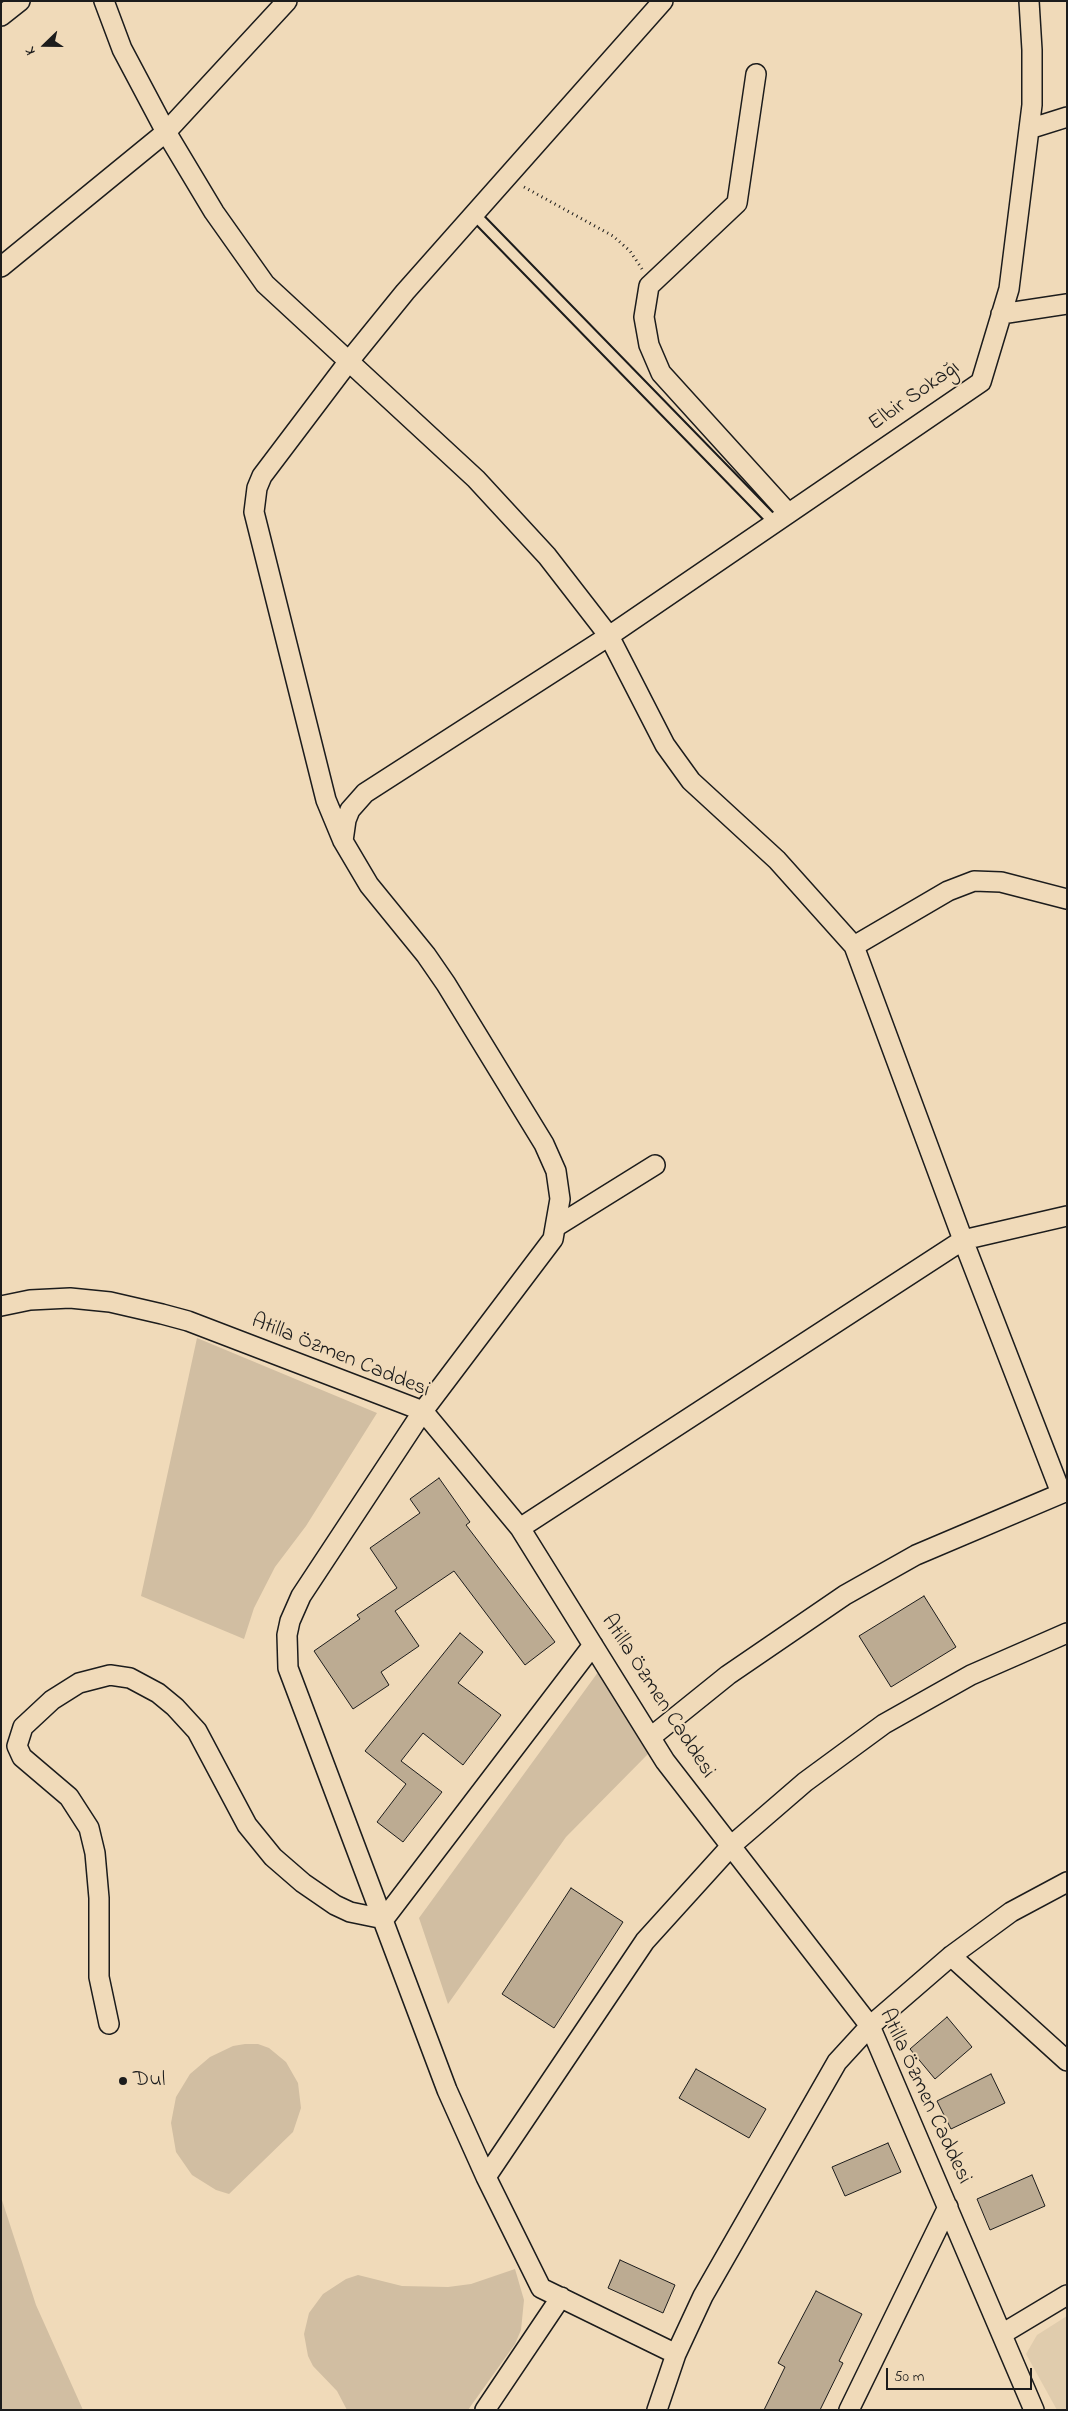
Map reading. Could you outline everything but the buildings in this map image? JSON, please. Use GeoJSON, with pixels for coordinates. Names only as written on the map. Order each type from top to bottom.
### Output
{"type":"FeatureCollection","features":[{"type":"Feature","properties":{"kind":"street"},"geometry":{"type":"LineString","coordinates":[[1,16],[20,1]]}},
{"type":"Feature","properties":{"kind":"street"},"geometry":{"type":"LineString","coordinates":[[104,1],[122,49],[166,132],[214,212],[265,284],[476,479],[547,556],[609,636],[665,745],[691,781],[777,860],[854,946],[963,1240],[1064,1492],[916,1555],[852,1591],[728,1675],[651,1737]]}},
{"type":"Feature","properties":{"kind":"street"},"geometry":{"type":"LineString","coordinates":[[1,267],[166,132],[287,1]]}},
{"type":"Feature","properties":{"kind":"street","name":"Elbir Sokağı"},"geometry":{"type":"LineString","coordinates":[[343,841],[346,820],[350,810],[365,793],[609,636],[981,382],[1009,289],[1029,129],[1032,59],[1030,1]]}},
{"type":"Feature","properties":{"kind":"street"},"geometry":{"type":"LineString","coordinates":[[657,3],[405,292],[349,361],[262,476],[257,488],[254,512],[326,800],[343,841],[369,885],[426,955],[446,984],[551,1157],[560,1186],[560,1206],[553,1239],[423,1411],[302,1596],[290,1621],[287,1634],[288,1668],[292,1685],[384,1919],[420,2022],[486,2177],[541,2288],[676,2354]]}},
{"type":"Feature","properties":{"kind":"street"},"geometry":{"type":"LineString","coordinates":[[756,74],[737,203],[648,286],[645,311],[646,331],[661,373],[781,518]]}},
{"type":"Feature","properties":{"kind":"street"},"geometry":{"type":"LineString","coordinates":[[1029,129],[1067,117]]}},
{"type":"Feature","properties":{"kind":"street"},"geometry":{"type":"LineString","coordinates":[[1001,314],[1067,304]]}},
{"type":"Feature","properties":{"kind":"street"},"geometry":{"type":"LineString","coordinates":[[854,946],[948,891],[974,881],[1001,882],[1067,899]]}},
{"type":"Feature","properties":{"kind":"street"},"geometry":{"type":"LineString","coordinates":[[557,1226],[655,1165]]}},
{"type":"Feature","properties":{"kind":"street"},"geometry":{"type":"LineString","coordinates":[[520,1528],[963,1240],[1067,1216]]}},
{"type":"Feature","properties":{"kind":"street","name":"Atilla Özmen Caddesi"},"geometry":{"type":"LineString","coordinates":[[1,1306],[30,1300],[70,1298],[110,1302],[162,1314],[197,1325],[423,1411],[520,1528],[666,1761],[870,2026],[1034,2410]]}},
{"type":"Feature","properties":{"kind":"street"},"geometry":{"type":"LineString","coordinates":[[486,2177],[645,1941],[732,1845],[805,1782],[884,1724],[971,1675],[1067,1633]]}},
{"type":"Feature","properties":{"kind":"street"},"geometry":{"type":"LineString","coordinates":[[384,1919],[593,1645]]}},
{"type":"Feature","properties":{"kind":"street"},"geometry":{"type":"LineString","coordinates":[[109,2024],[99,1977],[99,1898],[95,1853],[89,1828],[69,1797],[22,1757],[17,1746],[23,1727],[36,1713],[79,1682],[99,1676],[120,1676],[139,1682],[167,1700],[197,1731],[247,1825],[273,1856],[302,1883],[335,1905],[350,1912],[384,1919]]}},
{"type":"Feature","properties":{"kind":"street"},"geometry":{"type":"LineString","coordinates":[[657,2409],[676,2354],[703,2296],[836,2062],[870,2026],[951,1956],[1011,1912],[1067,1882]]}},
{"type":"Feature","properties":{"kind":"street"},"geometry":{"type":"LineString","coordinates":[[951,1956],[1067,2061]]}},
{"type":"Feature","properties":{"kind":"street"},"geometry":{"type":"LineString","coordinates":[[849,2410],[948,2207]]}},
{"type":"Feature","properties":{"kind":"street"},"geometry":{"type":"LineString","coordinates":[[1002,2334],[1067,2295]]}},
{"type":"Feature","properties":{"kind":"street"},"geometry":{"type":"LineString","coordinates":[[485,2410],[561,2298]]}},
{"type":"Feature","properties":{"kind":"lane"},"geometry":{"type":"LineString","coordinates":[[474,214],[781,518]]}},
{"type":"Feature","properties":{"kind":"path"},"geometry":{"type":"LineString","coordinates":[[507,177],[622,243],[638,262],[648,286]]}},
{"type":"Feature","properties":{"kind":"shaded area"},"geometry":{"type":"Polygon","coordinates":[[[197,1338],[377,1413],[306,1526],[275,1567],[254,1608],[244,1639],[141,1596],[197,1338]]]}},
{"type":"Feature","properties":{"kind":"shaded area"},"geometry":{"type":"Polygon","coordinates":[[[604,1664],[651,1751],[566,1837],[448,2004],[419,1918],[604,1664]]]}},
{"type":"Feature","properties":{"kind":"shaded area"},"geometry":{"type":"Polygon","coordinates":[[[258,2044],[269,2048],[286,2062],[298,2083],[301,2108],[293,2132],[229,2194],[216,2190],[192,2175],[176,2152],[171,2123],[176,2097],[190,2074],[210,2057],[233,2046],[258,2044]]]}},
{"type":"Feature","properties":{"kind":"shaded area"},"geometry":{"type":"Polygon","coordinates":[[[1,2197],[36,2305],[83,2410],[1,2410],[1,2197]]]}},
{"type":"Feature","properties":{"kind":"shaded area"},"geometry":{"type":"Polygon","coordinates":[[[515,2269],[524,2300],[521,2330],[515,2344],[468,2410],[347,2410],[337,2391],[313,2366],[308,2356],[304,2334],[309,2313],[323,2294],[346,2279],[358,2275],[402,2286],[448,2287],[471,2284],[515,2269]]]}},
{"type":"Feature","properties":{"kind":"shaded area"},"geometry":{"type":"Polygon","coordinates":[[[1067,2316],[1067,2410],[1057,2410],[1026,2354],[1037,2335],[1067,2316]]]}},
{"type":"Feature","properties":{"kind":"place","name":"Dul"},"geometry":{"type":"Point","coordinates":[123,2081]}}]}
